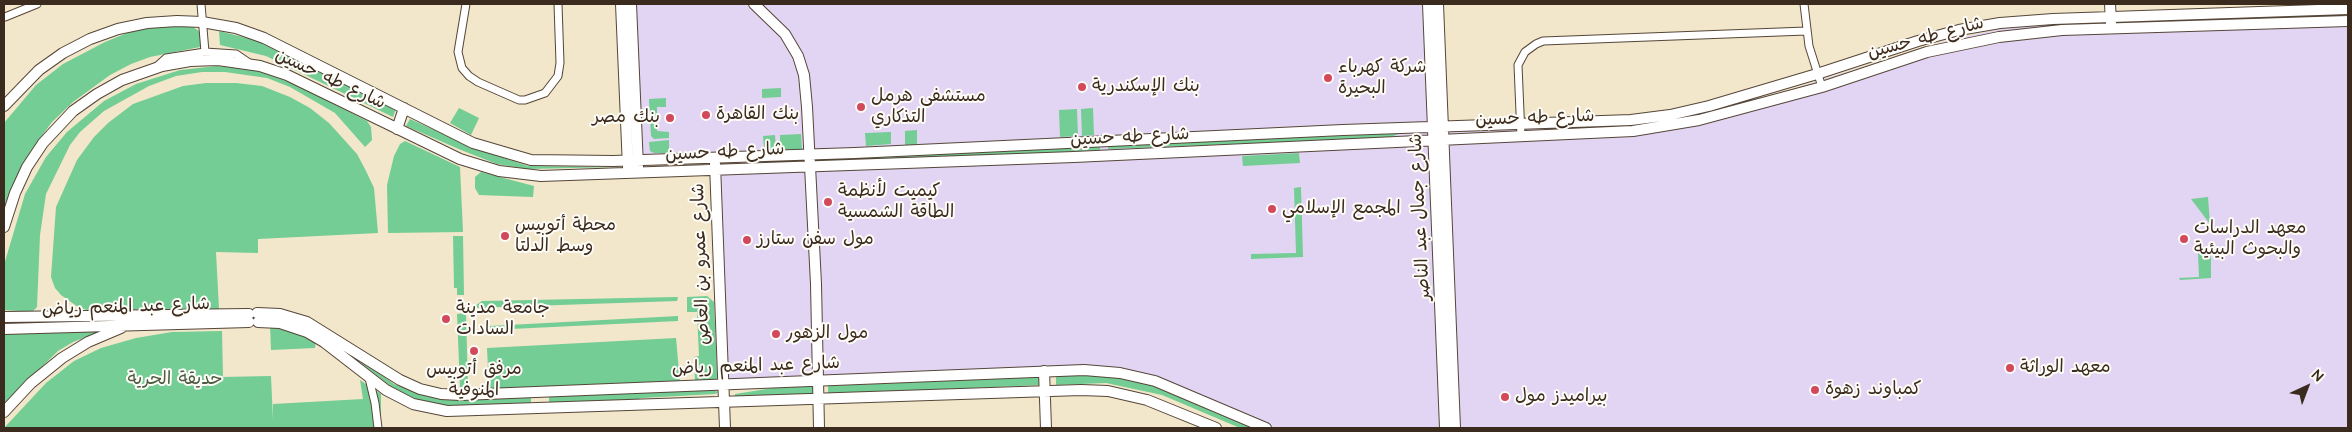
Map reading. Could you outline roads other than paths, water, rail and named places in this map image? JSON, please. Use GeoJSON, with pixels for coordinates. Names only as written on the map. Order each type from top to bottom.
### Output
{"type":"FeatureCollection","features":[{"type":"Feature","properties":{"kind":"main road"},"geometry":{"type":"LineString","coordinates":[[621,4],[633,161]]}},
{"type":"Feature","properties":{"kind":"main road"},"geometry":{"type":"LineString","coordinates":[[632,4],[633,173]]}},
{"type":"Feature","properties":{"kind":"main road","name":"شارع جمال عبد الناصر"},"geometry":{"type":"LineString","coordinates":[[1428,4],[1436,72]]}},
{"type":"Feature","properties":{"kind":"main road","name":"شارع جمال عبد الناصر"},"geometry":{"type":"LineString","coordinates":[[1438,4],[1436,72],[1438,127],[1455,428]]}},
{"type":"Feature","properties":{"kind":"main road"},"geometry":{"type":"LineString","coordinates":[[2110,4],[2112,29]]}},
{"type":"Feature","properties":{"kind":"main road"},"geometry":{"type":"LineString","coordinates":[[757,5],[785,34],[798,56],[804,83],[816,284],[816,381],[819,428]]}},
{"type":"Feature","properties":{"kind":"main road","name":"شارع طه حسين"},"geometry":{"type":"LineString","coordinates":[[4,227],[20,180],[35,154],[53,131],[74,111],[97,94],[122,80],[155,68],[204,60],[249,64],[286,75],[460,159],[499,171],[541,176],[715,170],[810,160],[1099,141],[1617,121],[1657,117],[1709,106],[1817,74],[1918,41],[1972,28],[2035,20],[2274,7],[2345,7]]}},
{"type":"Feature","properties":{"kind":"main road","name":"شارع طه حسين"},"geometry":{"type":"LineString","coordinates":[[4,106],[39,70],[63,53],[90,39],[118,29],[147,23],[202,22],[236,28],[264,38],[473,142],[519,158],[549,161],[633,161],[714,158],[810,160],[1100,156],[1620,132],[1660,128],[1699,120],[1822,86],[1902,59],[1978,41],[2041,32],[2348,21]]}},
{"type":"Feature","properties":{"kind":"main road"},"geometry":{"type":"LineString","coordinates":[[397,129],[404,108]]}},
{"type":"Feature","properties":{"kind":"main road"},"geometry":{"type":"LineString","coordinates":[[1099,141],[1100,156]]}},
{"type":"Feature","properties":{"kind":"main road","name":"شارع عمرو بن العاص"},"geometry":{"type":"LineString","coordinates":[[714,158],[725,428]]}},
{"type":"Feature","properties":{"kind":"main road","name":"شارع جمال عبد الناصر"},"geometry":{"type":"LineString","coordinates":[[1441,165],[1445,428]]}},
{"type":"Feature","properties":{"kind":"main road","name":"شارع عبد المنعم رياض"},"geometry":{"type":"LineString","coordinates":[[4,317],[42,323],[131,324],[253,318],[280,314],[321,329],[356,354],[400,380],[430,392],[462,395],[1044,371],[1097,371],[1144,378],[1177,389],[1266,428]]}},
{"type":"Feature","properties":{"kind":"main road","name":"شارع عبد المنعم رياض"},"geometry":{"type":"LineString","coordinates":[[4,329],[42,323],[253,318],[280,323],[307,332],[324,342],[383,388],[413,404],[447,412],[1095,390],[1134,396],[1160,404],[1216,428]]}},
{"type":"Feature","properties":{"kind":"main road"},"geometry":{"type":"LineString","coordinates":[[4,412],[31,383],[62,358],[95,338],[131,324]]}},
{"type":"Feature","properties":{"kind":"main road"},"geometry":{"type":"LineString","coordinates":[[349,363],[356,354]]}},
{"type":"Feature","properties":{"kind":"main road"},"geometry":{"type":"LineString","coordinates":[[1044,371],[1046,428]]}},
{"type":"Feature","properties":{"kind":"main road"},"geometry":{"type":"LineString","coordinates":[[538,392],[538,409]]}},
{"type":"Feature","properties":{"kind":"street"},"geometry":{"type":"LineString","coordinates":[[5,17],[37,4]]}},
{"type":"Feature","properties":{"kind":"street"},"geometry":{"type":"LineString","coordinates":[[201,4],[204,52]]}},
{"type":"Feature","properties":{"kind":"street"},"geometry":{"type":"LineString","coordinates":[[466,4],[458,52],[462,68],[478,82],[519,100],[524,100],[545,93],[558,76],[560,63],[558,4]]}},
{"type":"Feature","properties":{"kind":"street"},"geometry":{"type":"LineString","coordinates":[[1804,4],[1806,31],[1822,86]]}},
{"type":"Feature","properties":{"kind":"street"},"geometry":{"type":"LineString","coordinates":[[1521,136],[1518,65],[1525,52],[1536,44],[1543,42],[1806,31]]}},
{"type":"Feature","properties":{"kind":"street"},"geometry":{"type":"LineString","coordinates":[[155,68],[166,58],[204,52],[236,54],[249,64]]}},
{"type":"Feature","properties":{"kind":"street"},"geometry":{"type":"LineString","coordinates":[[369,378],[378,428]]}},
{"type":"Feature","properties":{"kind":"street"},"geometry":{"type":"LineString","coordinates":[[375,403],[383,388]]}},
{"type":"Feature","properties":{"kind":"place","name":"شركة كهرباء البحيرة"},"geometry":{"type":"Point","coordinates":[1328,78]}},
{"type":"Feature","properties":{"kind":"place","name":"بنك الإسكندرية"},"geometry":{"type":"Point","coordinates":[1082,87]}},
{"type":"Feature","properties":{"kind":"place","name":"مستشفى هرمل التذكاري"},"geometry":{"type":"Point","coordinates":[861,107]}},
{"type":"Feature","properties":{"kind":"place","name":"بنك القاهرة"},"geometry":{"type":"Point","coordinates":[706,115]}},
{"type":"Feature","properties":{"kind":"place","name":"بنك مصر"},"geometry":{"type":"Point","coordinates":[670,118]}},
{"type":"Feature","properties":{"kind":"place","name":"كيميت لأنظمة الطاقة الشمسية"},"geometry":{"type":"Point","coordinates":[828,202]}},
{"type":"Feature","properties":{"kind":"place","name":"المجمع الإسلامي"},"geometry":{"type":"Point","coordinates":[1272,209]}},
{"type":"Feature","properties":{"kind":"place","name":"محطة أتوبيس وسط الدلتا"},"geometry":{"type":"Point","coordinates":[505,236]}},
{"type":"Feature","properties":{"kind":"place","name":"معهد الدراسات والبحوث البيئية"},"geometry":{"type":"Point","coordinates":[2184,239]}},
{"type":"Feature","properties":{"kind":"place","name":"مول سفن ستارز"},"geometry":{"type":"Point","coordinates":[747,240]}},
{"type":"Feature","properties":{"kind":"place","name":"جامعة مدينة السادات"},"geometry":{"type":"Point","coordinates":[446,319]}},
{"type":"Feature","properties":{"kind":"place","name":"مول الزهور"},"geometry":{"type":"Point","coordinates":[776,334]}},
{"type":"Feature","properties":{"kind":"place","name":"مرفق أتوبيس المنوفية"},"geometry":{"type":"Point","coordinates":[474,351]}},
{"type":"Feature","properties":{"kind":"place","name":"معهد الوراثة"},"geometry":{"type":"Point","coordinates":[2010,368]}},
{"type":"Feature","properties":{"kind":"place","name":"كمباوند زهوة"},"geometry":{"type":"Point","coordinates":[1815,390]}},
{"type":"Feature","properties":{"kind":"place","name":"بيراميدز مول"},"geometry":{"type":"Point","coordinates":[1505,397]}},
{"type":"Feature","properties":{"kind":"park label","name":"حديقة الحرية"},"geometry":{"type":"Point","coordinates":[175,380]}}]}
